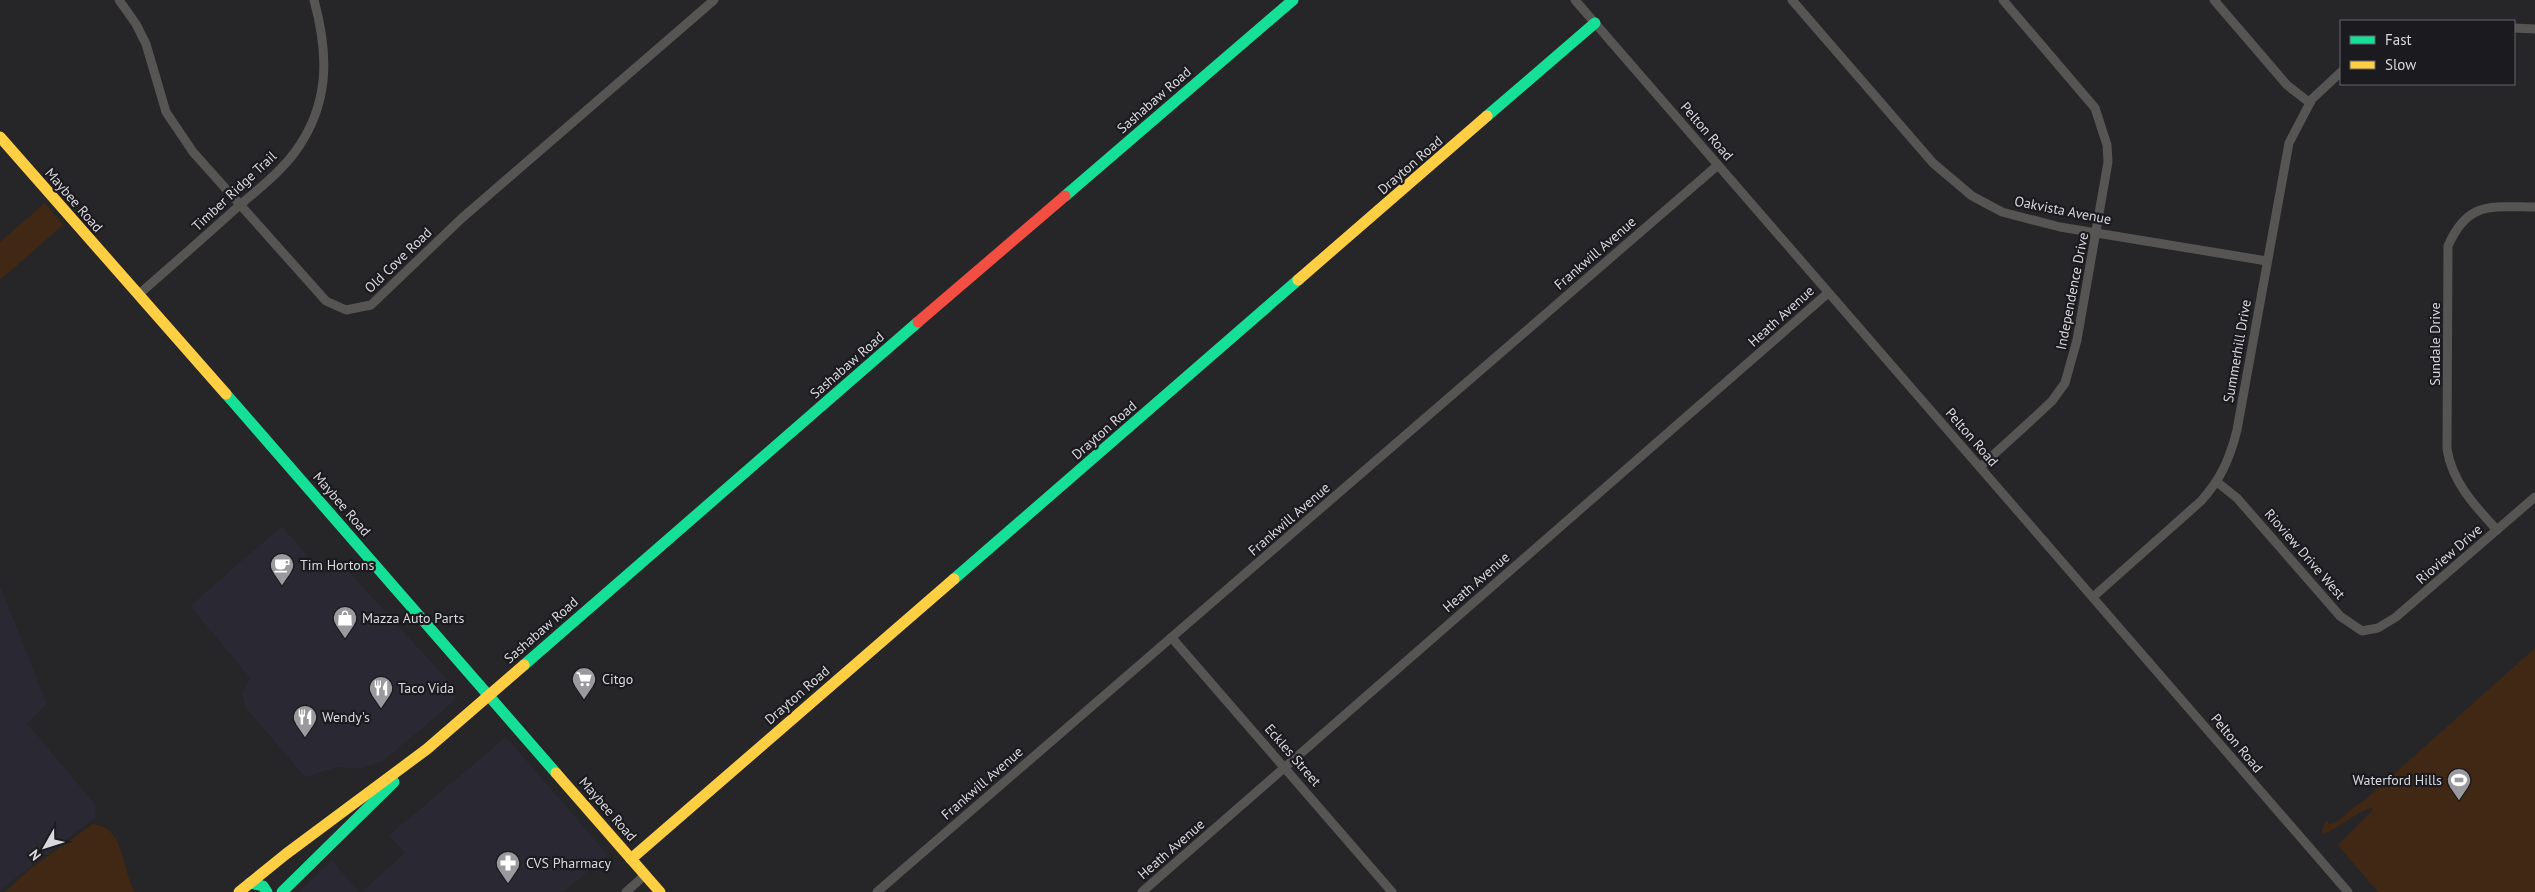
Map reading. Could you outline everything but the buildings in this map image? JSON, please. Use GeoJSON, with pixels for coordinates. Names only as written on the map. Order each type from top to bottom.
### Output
{"type":"FeatureCollection","features":[{"type":"Feature","properties":{"kind":"street","name":"Old Cove Road"},"geometry":{"type":"LineString","coordinates":[[120,0],[136,24],[146,44],[159,92],[170,119],[192,152],[326,301],[346,310],[371,305],[462,218],[714,0]]}},
{"type":"Feature","properties":{"kind":"street","name":"Timber Ridge Trail"},"geometry":{"type":"LineString","coordinates":[[138,295],[240,205],[295,152],[320,103],[326,57],[314,0]]}},
{"type":"Feature","properties":{"kind":"street","name":"Sashabaw Road"},"geometry":{"type":"LineString","coordinates":[[239,892],[286,854],[422,753],[1293,0]]}},
{"type":"Feature","properties":{"kind":"street","name":"Pelton Road"},"geometry":{"type":"LineString","coordinates":[[1575,0],[2348,892]]}},
{"type":"Feature","properties":{"kind":"street","name":"Oakvista Avenue"},"geometry":{"type":"LineString","coordinates":[[1792,0],[1932,163],[1972,196],[2002,212],[2060,227],[2097,231],[2267,261]]}},
{"type":"Feature","properties":{"kind":"street","name":"Independence Drive"},"geometry":{"type":"LineString","coordinates":[[1980,467],[2052,401],[2065,383],[2077,340],[2108,162],[2106,145],[2095,108],[2003,0]]}},
{"type":"Feature","properties":{"kind":"street"},"geometry":{"type":"LineString","coordinates":[[2214,0],[2287,85],[2310,103]]}},
{"type":"Feature","properties":{"kind":"street","name":"Drayton Road"},"geometry":{"type":"LineString","coordinates":[[631,859],[1595,23]]}},
{"type":"Feature","properties":{"kind":"street"},"geometry":{"type":"LineString","coordinates":[[2515,28],[2535,28]]}},
{"type":"Feature","properties":{"kind":"street","name":"Summerhill Drive"},"geometry":{"type":"LineString","coordinates":[[2092,597],[2174,526],[2217,482],[2231,455],[2289,143],[2310,103],[2320,90],[2340,73]]}},
{"type":"Feature","properties":{"kind":"street","name":"Maybee Road"},"geometry":{"type":"LineString","coordinates":[[0,137],[645,875],[655,890]]}},
{"type":"Feature","properties":{"kind":"street","name":"Frankwill Avenue"},"geometry":{"type":"LineString","coordinates":[[877,892],[1718,165]]}},
{"type":"Feature","properties":{"kind":"street","name":"Sundale Drive"},"geometry":{"type":"LineString","coordinates":[[2497,530],[2477,508],[2453,475],[2450,466],[2448,449],[2448,246],[2457,228],[2476,210],[2498,207],[2535,207]]}},
{"type":"Feature","properties":{"kind":"street","name":"Heath Avenue"},"geometry":{"type":"LineString","coordinates":[[1142,892],[1828,293]]}},
{"type":"Feature","properties":{"kind":"street","name":"Rioview Drive West"},"geometry":{"type":"LineString","coordinates":[[2217,482],[2238,498],[2346,621],[2362,631],[2378,628]]}},
{"type":"Feature","properties":{"kind":"street","name":"Rioview Drive"},"geometry":{"type":"LineString","coordinates":[[2378,628],[2396,617],[2535,497]]}},
{"type":"Feature","properties":{"kind":"street","name":"Eckles Street"},"geometry":{"type":"LineString","coordinates":[[1172,638],[1286,767],[1392,892]]}},
{"type":"Feature","properties":{"kind":"street","name":"Sashabaw Road"},"geometry":{"type":"LineString","coordinates":[[282,892],[422,753]]}},
{"type":"Feature","properties":{"kind":"street"},"geometry":{"type":"LineString","coordinates":[[626,892],[645,875]]}},
{"type":"Feature","properties":{"kind":"street"},"geometry":{"type":"LineString","coordinates":[[250,883],[263,886],[267,892]]}},
{"type":"Feature","properties":{"kind":"shaded area"},"geometry":{"type":"Polygon","coordinates":[[[45,203],[63,225],[0,280],[0,242],[45,203]]]}},
{"type":"Feature","properties":{"kind":"shaded area"},"geometry":{"type":"Polygon","coordinates":[[[282,526],[324,575],[339,561],[456,689],[455,700],[452,703],[383,761],[361,769],[338,767],[305,777],[245,707],[242,693],[250,678],[190,606],[282,526]]]}},
{"type":"Feature","properties":{"kind":"shaded area"},"geometry":{"type":"Polygon","coordinates":[[[0,586],[47,704],[27,723],[96,806],[95,818],[0,890],[0,586]]]}},
{"type":"Feature","properties":{"kind":"shaded area","name":"Waterford Hills"},"geometry":{"type":"Polygon","coordinates":[[[2535,648],[2535,892],[2378,892],[2338,845],[2373,810],[2371,807],[2323,835],[2322,830],[2327,819],[2329,824],[2334,823],[2365,800],[2535,648]]]}},
{"type":"Feature","properties":{"kind":"shaded area"},"geometry":{"type":"Polygon","coordinates":[[[506,737],[608,855],[563,892],[361,892],[405,853],[389,835],[506,737]]]}},
{"type":"Feature","properties":{"kind":"shaded area"},"geometry":{"type":"Polygon","coordinates":[[[93,824],[103,827],[117,841],[135,892],[5,892],[31,868],[93,824]]]}},
{"type":"Feature","properties":{"kind":"shaded area"},"geometry":{"type":"Polygon","coordinates":[[[332,861],[359,892],[298,892],[332,861]]]}},
{"type":"Feature","properties":{"kind":"traffic: fast"},"geometry":{"type":"LineString","coordinates":[[1065,196],[1293,0]]}},
{"type":"Feature","properties":{"kind":"traffic: fast"},"geometry":{"type":"LineString","coordinates":[[1487,116],[1595,23]]}},
{"type":"Feature","properties":{"kind":"traffic: fast"},"geometry":{"type":"LineString","coordinates":[[954,579],[1298,280]]}},
{"type":"Feature","properties":{"kind":"traffic: fast"},"geometry":{"type":"LineString","coordinates":[[524,665],[918,322]]}},
{"type":"Feature","properties":{"kind":"traffic: fast"},"geometry":{"type":"LineString","coordinates":[[226,394],[556,773]]}},
{"type":"Feature","properties":{"kind":"traffic: fast"},"geometry":{"type":"LineString","coordinates":[[282,892],[394,782]]}},
{"type":"Feature","properties":{"kind":"traffic: fast"},"geometry":{"type":"LineString","coordinates":[[250,883],[263,886],[267,892]]}},
{"type":"Feature","properties":{"kind":"traffic: slow"},"geometry":{"type":"LineString","coordinates":[[1298,280],[1487,116]]}},
{"type":"Feature","properties":{"kind":"traffic: slow"},"geometry":{"type":"LineString","coordinates":[[0,137],[226,394]]}},
{"type":"Feature","properties":{"kind":"traffic: slow"},"geometry":{"type":"LineString","coordinates":[[631,859],[954,579]]}},
{"type":"Feature","properties":{"kind":"traffic: slow"},"geometry":{"type":"LineString","coordinates":[[239,892],[286,854],[427,749],[524,665]]}},
{"type":"Feature","properties":{"kind":"traffic: slow"},"geometry":{"type":"LineString","coordinates":[[556,773],[660,892]]}},
{"type":"Feature","properties":{"kind":"traffic: jam"},"geometry":{"type":"LineString","coordinates":[[918,322],[1065,196]]}},
{"type":"Feature","properties":{"kind":"place","name":"Tim Hortons"},"geometry":{"type":"Point","coordinates":[282,586]}},
{"type":"Feature","properties":{"kind":"place","name":"Mazza Auto Parts"},"geometry":{"type":"Point","coordinates":[345,639]}},
{"type":"Feature","properties":{"kind":"place","name":"Citgo"},"geometry":{"type":"Point","coordinates":[584,700]}},
{"type":"Feature","properties":{"kind":"place","name":"Taco Vida"},"geometry":{"type":"Point","coordinates":[381,709]}},
{"type":"Feature","properties":{"kind":"place","name":"Wendy's"},"geometry":{"type":"Point","coordinates":[305,738]}},
{"type":"Feature","properties":{"kind":"place","name":"Waterford Hills"},"geometry":{"type":"Point","coordinates":[2459,801]}},
{"type":"Feature","properties":{"kind":"place","name":"CVS Pharmacy"},"geometry":{"type":"Point","coordinates":[508,884]}}]}
